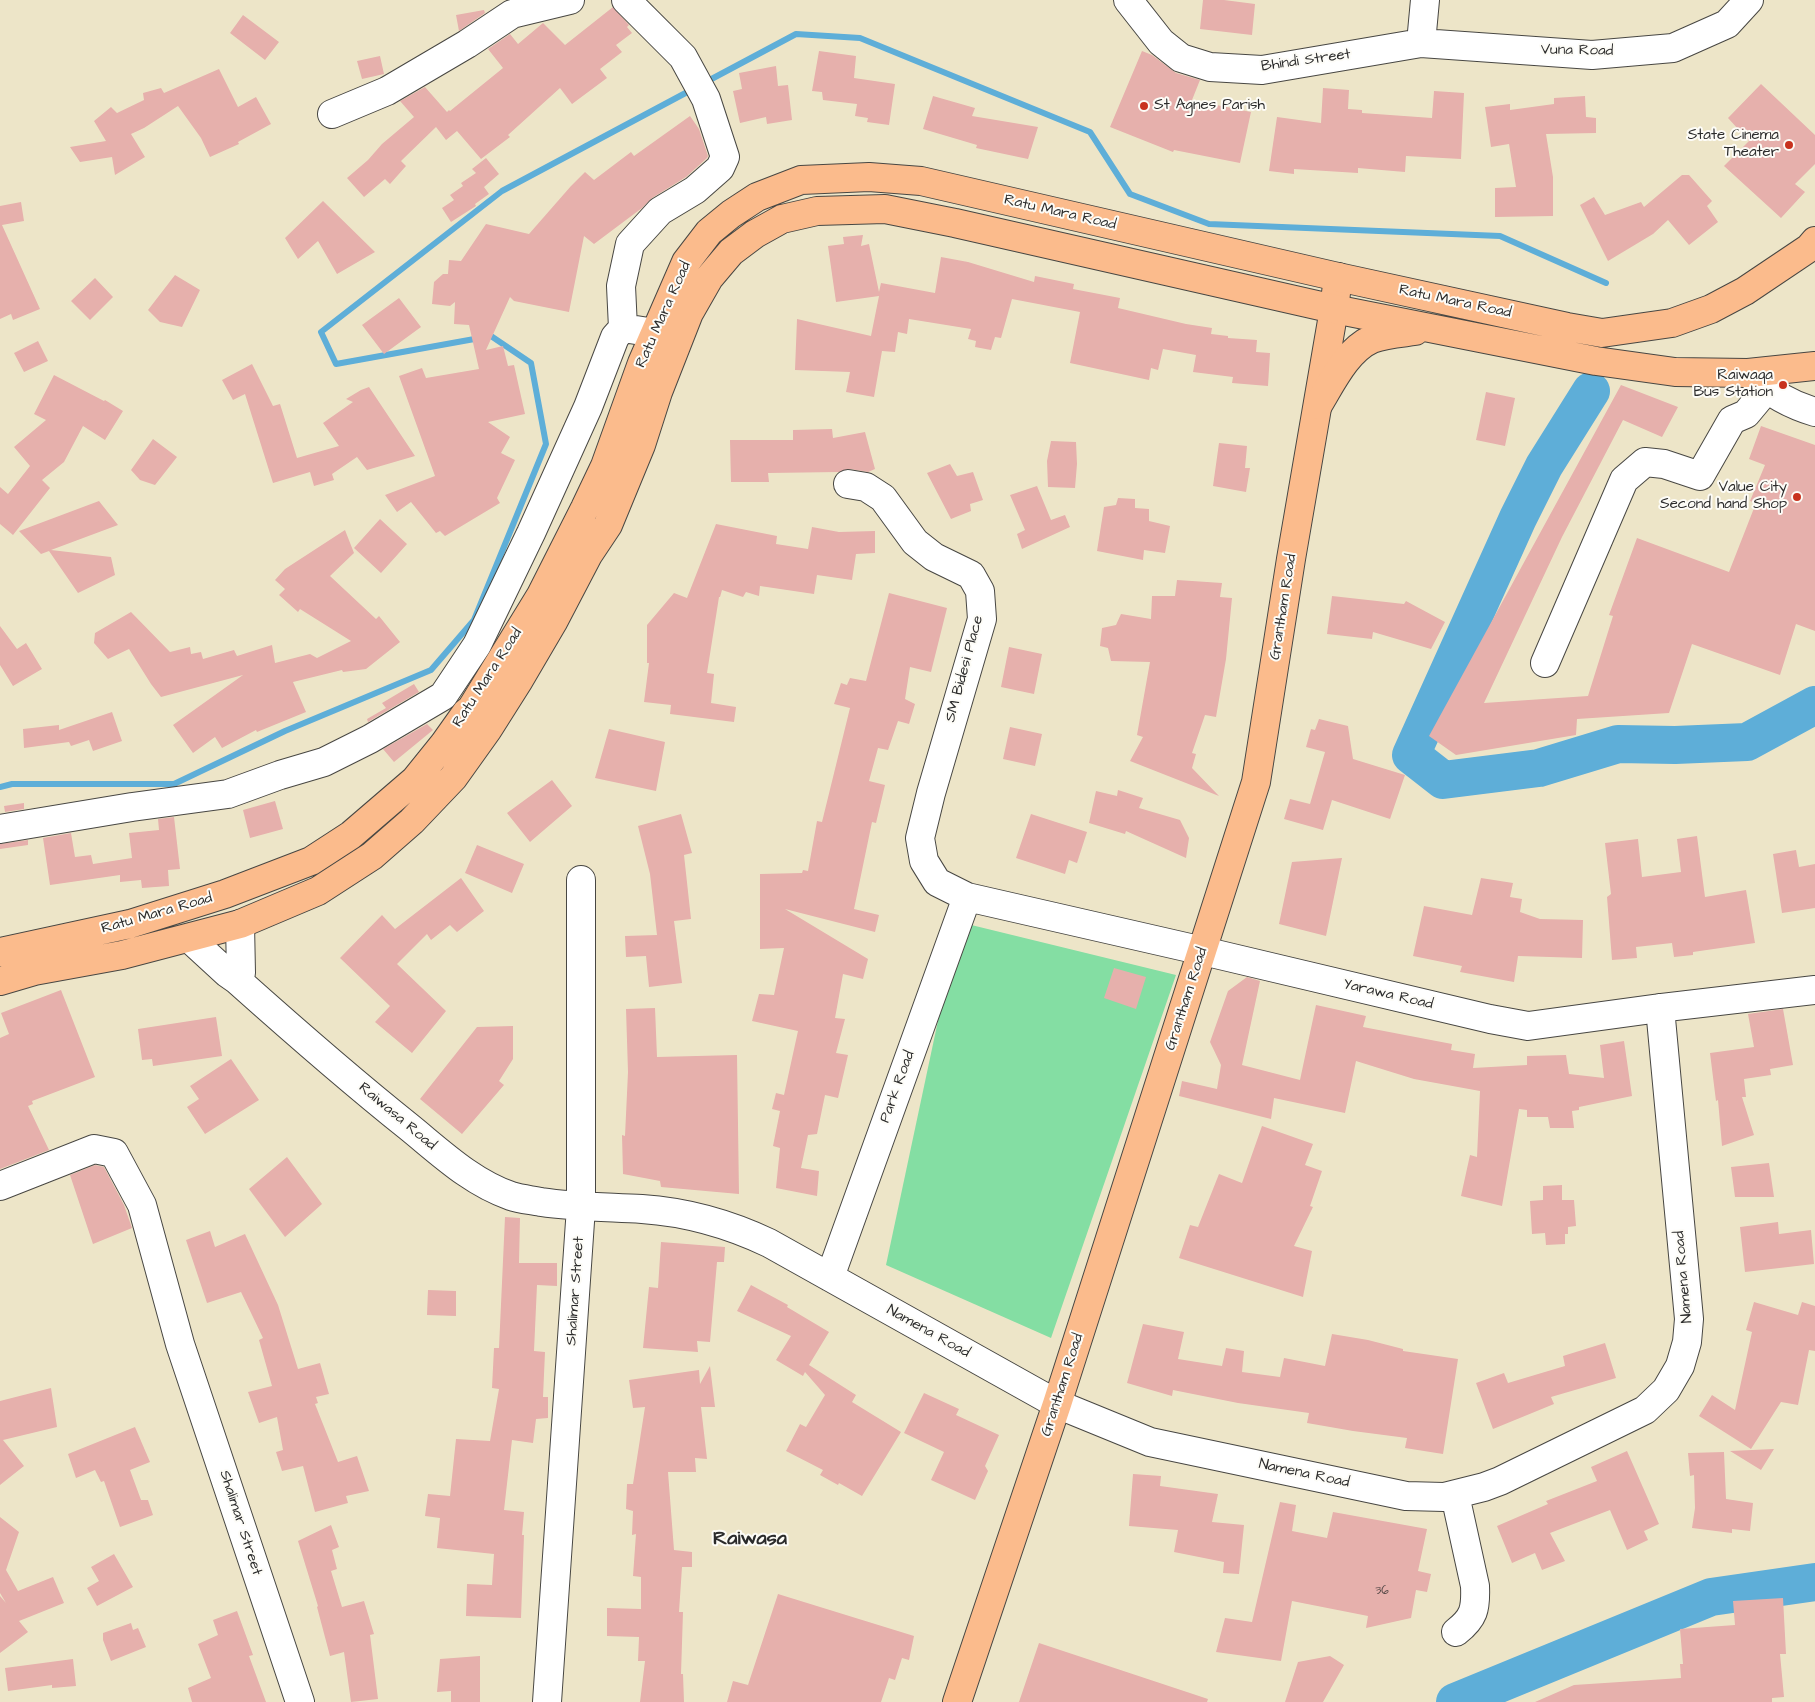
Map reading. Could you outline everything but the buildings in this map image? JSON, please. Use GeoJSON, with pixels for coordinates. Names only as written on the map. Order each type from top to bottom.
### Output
{"type":"FeatureCollection","features":[{"type":"Feature","properties":{"kind":"main road","name":"Ratu Mara Road"},"geometry":{"type":"LineString","coordinates":[[0,952],[130,924],[217,897],[270,878],[311,861],[351,836],[415,780],[471,708],[540,594],[585,508],[605,466],[655,333],[686,262],[709,232],[731,214],[757,197],[801,180],[869,176],[922,181],[1338,277],[1602,333],[1672,323],[1711,309],[1745,291],[1815,242]]}},
{"type":"Feature","properties":{"kind":"main road","name":"Ratu Mara Road"},"geometry":{"type":"LineString","coordinates":[[0,981],[34,971],[122,955],[240,924],[318,891],[372,856],[412,821],[453,778],[488,729],[553,622],[588,555],[608,525],[641,445],[658,392],[689,313],[709,278],[731,252],[755,234],[782,218],[817,212],[886,209],[1334,309],[1596,360],[1675,372],[1757,381],[1815,366]]}},
{"type":"Feature","properties":{"kind":"main road","name":"Grantham Road"},"geometry":{"type":"LineString","coordinates":[[957,1702],[1057,1404],[1256,782],[1338,277]]}},
{"type":"Feature","properties":{"kind":"main road"},"geometry":{"type":"LineString","coordinates":[[1318,404],[1349,358],[1362,344],[1374,338],[1431,328]]}},
{"type":"Feature","properties":{"kind":"street"},"geometry":{"type":"LineString","coordinates":[[332,114],[387,91],[512,14],[570,0]]}},
{"type":"Feature","properties":{"kind":"street"},"geometry":{"type":"LineString","coordinates":[[0,829],[132,807],[228,794],[280,775],[324,762],[370,739],[443,696],[477,644],[531,533],[588,407],[615,338],[623,328],[621,286],[630,244],[660,211],[695,190],[720,168],[725,157],[700,87],[683,57],[626,0]]}},
{"type":"Feature","properties":{"kind":"street","name":"Bhindi Street"},"geometry":{"type":"LineString","coordinates":[[1128,0],[1161,42],[1181,58],[1210,67],[1262,70],[1421,43]]}},
{"type":"Feature","properties":{"kind":"street"},"geometry":{"type":"LineString","coordinates":[[1421,43],[1425,0]]}},
{"type":"Feature","properties":{"kind":"street","name":"Vuna Road"},"geometry":{"type":"LineString","coordinates":[[1421,43],[1592,55],[1672,48],[1727,24],[1749,0]]}},
{"type":"Feature","properties":{"kind":"street"},"geometry":{"type":"LineString","coordinates":[[623,328],[655,333]]}},
{"type":"Feature","properties":{"kind":"street"},"geometry":{"type":"LineString","coordinates":[[1545,663],[1624,480],[1645,462],[1664,464],[1700,476],[1732,420],[1746,414],[1757,381],[1799,407],[1815,412]]}},
{"type":"Feature","properties":{"kind":"street","name":"SM Bidesi Place"},"geometry":{"type":"LineString","coordinates":[[848,484],[866,487],[883,498],[915,542],[934,557],[970,576],[980,591],[982,619],[931,793],[920,838],[924,861],[937,882],[967,897]]}},
{"type":"Feature","properties":{"kind":"street","name":"Shalimar Street"},"geometry":{"type":"LineString","coordinates":[[547,1702],[582,1207],[581,880]]}},
{"type":"Feature","properties":{"kind":"street","name":"Yarawa Road"},"geometry":{"type":"LineString","coordinates":[[967,897],[1490,1019],[1528,1026],[1815,990]]}},
{"type":"Feature","properties":{"kind":"street","name":"Park Road"},"geometry":{"type":"LineString","coordinates":[[830,1277],[967,897]]}},
{"type":"Feature","properties":{"kind":"street"},"geometry":{"type":"LineString","coordinates":[[237,980],[241,973],[240,924]]}},
{"type":"Feature","properties":{"kind":"street","name":"Raiwasa Road"},"geometry":{"type":"LineString","coordinates":[[190,938],[227,973],[365,1092],[472,1178],[512,1197],[582,1207]]}},
{"type":"Feature","properties":{"kind":"street","name":"Namena Road"},"geometry":{"type":"LineString","coordinates":[[582,1207],[667,1212],[724,1224],[769,1242],[1057,1404],[1150,1442],[1406,1496],[1444,1497],[1455,1495],[1500,1481],[1645,1410],[1666,1390],[1680,1366],[1687,1342],[1689,1319],[1660,1008]]}},
{"type":"Feature","properties":{"kind":"street","name":"Shalimar Street"},"geometry":{"type":"LineString","coordinates":[[0,1186],[94,1149],[114,1153],[142,1205],[180,1344],[300,1702]]}},
{"type":"Feature","properties":{"kind":"street"},"geometry":{"type":"LineString","coordinates":[[1455,1495],[1475,1586],[1476,1600],[1470,1619],[1456,1632]]}},
{"type":"Feature","properties":{"kind":"green space"},"geometry":{"type":"Polygon","coordinates":[[[959,922],[1176,975],[1051,1338],[886,1265],[959,922]]]}},
{"type":"Feature","properties":{"kind":"waterway"},"geometry":{"type":"LineString","coordinates":[[704,83],[796,34],[860,38],[1090,132],[1130,194],[1209,224],[1500,236],[1606,283]]}},
{"type":"Feature","properties":{"kind":"waterway"},"geometry":{"type":"LineString","coordinates":[[0,787],[12,784],[174,784],[285,731],[431,670],[474,620],[546,444],[531,363],[491,336],[336,364],[321,332],[502,191],[693,89]]}},
{"type":"Feature","properties":{"kind":"waterway"},"geometry":{"type":"LineString","coordinates":[[1591,391],[1544,466],[1518,518],[1411,755],[1443,780],[1539,768],[1618,744],[1675,745],[1747,742],[1815,705]]}},
{"type":"Feature","properties":{"kind":"waterway"},"geometry":{"type":"LineString","coordinates":[[1455,1702],[1711,1597],[1815,1582]]}},
{"type":"Feature","properties":{"kind":"place","name":"St Agnes Parish"},"geometry":{"type":"Point","coordinates":[1144,106]}},
{"type":"Feature","properties":{"kind":"place","name":"State Cinema Theater"},"geometry":{"type":"Point","coordinates":[1789,145]}},
{"type":"Feature","properties":{"kind":"place","name":"Raiwaqa Bus Station"},"geometry":{"type":"Point","coordinates":[1783,385]}},
{"type":"Feature","properties":{"kind":"place","name":"Value City Second hand Shop"},"geometry":{"type":"Point","coordinates":[1797,497]}},
{"type":"Feature","properties":{"kind":"district","name":"Raiwasa"},"geometry":{"type":"Point","coordinates":[750,1540]}}]}
